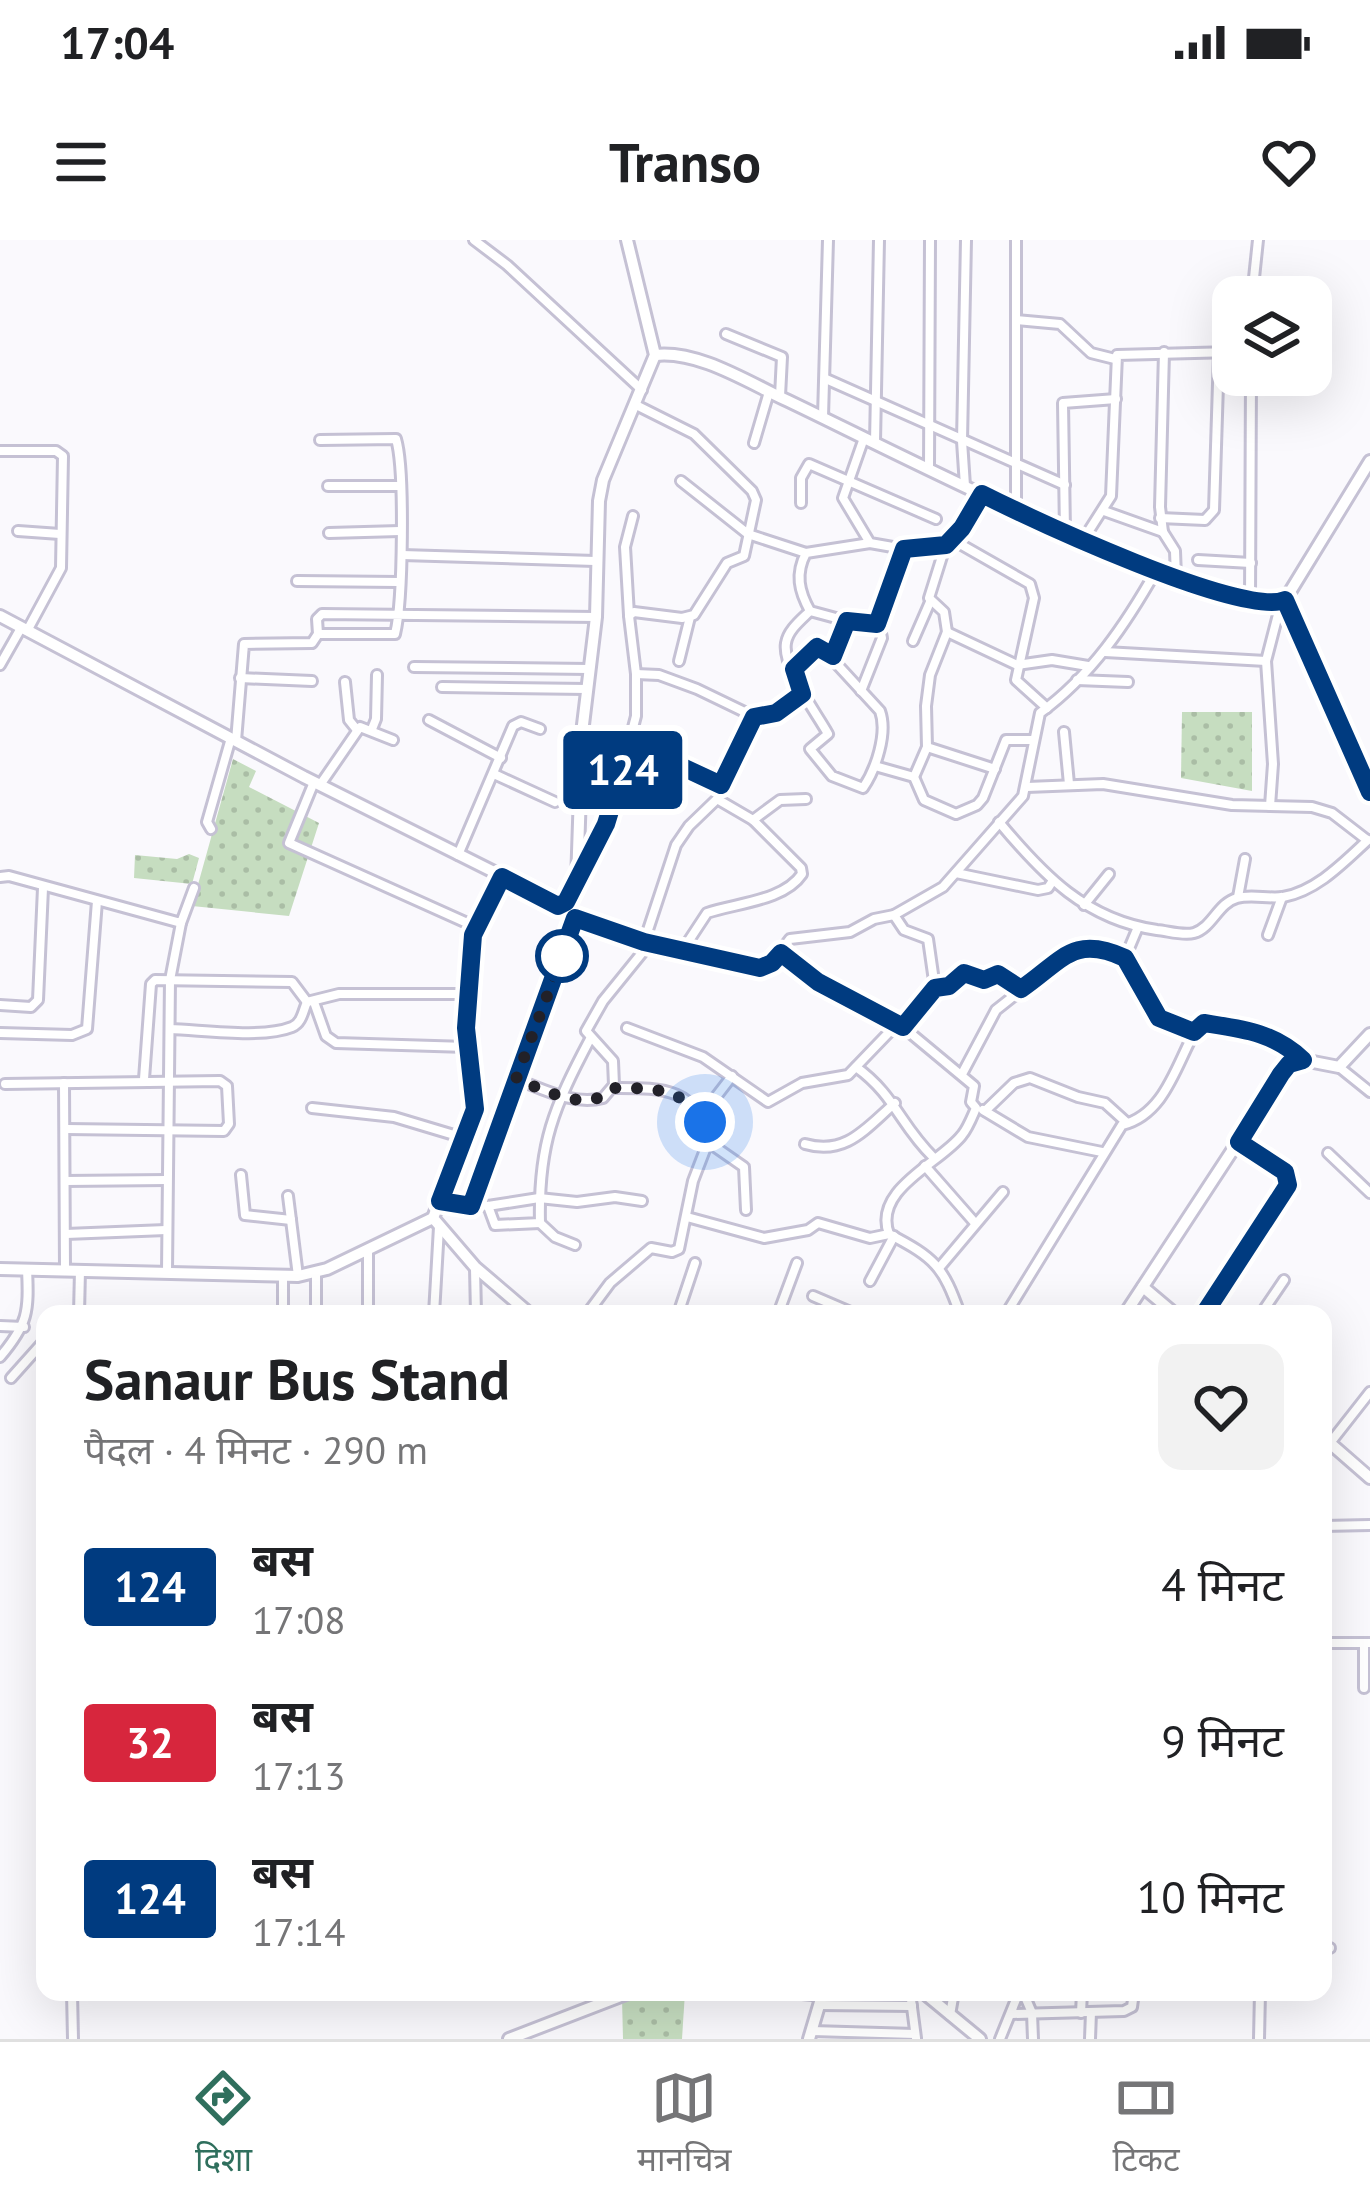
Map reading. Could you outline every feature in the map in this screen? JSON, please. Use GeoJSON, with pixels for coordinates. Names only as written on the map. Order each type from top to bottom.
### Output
{"type":"FeatureCollection","features":[{"type":"Feature","properties":{"kind":"street"},"geometry":{"type":"LineString","coordinates":[[473,240],[507,265],[642,390]]}},
{"type":"Feature","properties":{"kind":"street"},"geometry":{"type":"LineString","coordinates":[[577,882],[603,479],[655,356],[627,240]]}},
{"type":"Feature","properties":{"kind":"street"},"geometry":{"type":"LineString","coordinates":[[823,417],[828,240]]}},
{"type":"Feature","properties":{"kind":"street"},"geometry":{"type":"LineString","coordinates":[[870,544],[845,504],[844,490],[870,439],[876,400],[879,240]]}},
{"type":"Feature","properties":{"kind":"street"},"geometry":{"type":"LineString","coordinates":[[929,471],[930,240]]}},
{"type":"Feature","properties":{"kind":"street"},"geometry":{"type":"LineString","coordinates":[[965,488],[966,240]]}},
{"type":"Feature","properties":{"kind":"street"},"geometry":{"type":"LineString","coordinates":[[1016,240],[1016,512]]}},
{"type":"Feature","properties":{"kind":"street"},"geometry":{"type":"LineString","coordinates":[[1254,276],[1258,240]]}},
{"type":"Feature","properties":{"kind":"street"},"geometry":{"type":"LineString","coordinates":[[1016,320],[1060,324],[1091,353],[1116,360]]}},
{"type":"Feature","properties":{"kind":"street"},"geometry":{"type":"LineString","coordinates":[[726,334],[782,357],[775,394],[754,443]]}},
{"type":"Feature","properties":{"kind":"street"},"geometry":{"type":"LineString","coordinates":[[1082,541],[1111,496],[1116,360],[1121,352],[1212,352]]}},
{"type":"Feature","properties":{"kind":"street"},"geometry":{"type":"LineString","coordinates":[[1164,352],[1160,518],[1174,551],[1176,577]]}},
{"type":"Feature","properties":{"kind":"street"},"geometry":{"type":"LineString","coordinates":[[655,356],[686,356],[775,394],[1082,541],[1250,600],[1283,602]]}},
{"type":"Feature","properties":{"kind":"street"},"geometry":{"type":"LineString","coordinates":[[826,379],[1065,485]]}},
{"type":"Feature","properties":{"kind":"street"},"geometry":{"type":"LineString","coordinates":[[1160,518],[1204,520],[1214,510],[1218,396]]}},
{"type":"Feature","properties":{"kind":"street"},"geometry":{"type":"LineString","coordinates":[[1250,600],[1251,396]]}},
{"type":"Feature","properties":{"kind":"street"},"geometry":{"type":"LineString","coordinates":[[1065,534],[1063,403],[1116,399]]}},
{"type":"Feature","properties":{"kind":"street"},"geometry":{"type":"LineString","coordinates":[[636,405],[694,434],[756,500],[745,556],[727,562],[690,617],[679,662]]}},
{"type":"Feature","properties":{"kind":"street"},"geometry":{"type":"LineString","coordinates":[[318,634],[391,635],[397,630],[402,555],[396,440],[320,440]]}},
{"type":"Feature","properties":{"kind":"street"},"geometry":{"type":"LineString","coordinates":[[0,451],[61,453],[59,580],[3,653],[0,665]]}},
{"type":"Feature","properties":{"kind":"street"},"geometry":{"type":"LineString","coordinates":[[1270,806],[1273,764],[1266,661],[1283,602],[1370,461]]}},
{"type":"Feature","properties":{"kind":"street"},"geometry":{"type":"LineString","coordinates":[[801,503],[806,464],[936,519]]}},
{"type":"Feature","properties":{"kind":"street"},"geometry":{"type":"LineString","coordinates":[[681,482],[748,533],[806,553],[870,544],[904,549],[949,543],[1030,584],[1034,598],[1017,665],[1018,684],[1047,708]]}},
{"type":"Feature","properties":{"kind":"street"},"geometry":{"type":"LineString","coordinates":[[328,486],[399,486]]}},
{"type":"Feature","properties":{"kind":"street"},"geometry":{"type":"LineString","coordinates":[[913,641],[949,543],[982,494]]}},
{"type":"Feature","properties":{"kind":"street"},"geometry":{"type":"LineString","coordinates":[[1104,511],[1163,532]]}},
{"type":"Feature","properties":{"kind":"street"},"geometry":{"type":"LineString","coordinates":[[562,906],[616,796],[636,716],[625,548],[632,516]]}},
{"type":"Feature","properties":{"kind":"street"},"geometry":{"type":"LineString","coordinates":[[18,531],[60,534]]}},
{"type":"Feature","properties":{"kind":"street"},"geometry":{"type":"LineString","coordinates":[[328,533],[400,531]]}},
{"type":"Feature","properties":{"kind":"street"},"geometry":{"type":"LineString","coordinates":[[861,691],[882,638],[877,624],[904,549]]}},
{"type":"Feature","properties":{"kind":"street"},"geometry":{"type":"LineString","coordinates":[[806,553],[799,585],[810,611]]}},
{"type":"Feature","properties":{"kind":"street"},"geometry":{"type":"LineString","coordinates":[[402,555],[595,561]]}},
{"type":"Feature","properties":{"kind":"street"},"geometry":{"type":"LineString","coordinates":[[1198,560],[1251,563]]}},
{"type":"Feature","properties":{"kind":"street"},"geometry":{"type":"LineString","coordinates":[[0,616],[562,906],[575,918],[647,943],[760,968],[772,963],[796,936],[841,934],[894,916],[956,873],[1015,808],[1027,787],[1040,713],[1104,652],[1157,569]]}},
{"type":"Feature","properties":{"kind":"street"},"geometry":{"type":"LineString","coordinates":[[297,581],[399,582]]}},
{"type":"Feature","properties":{"kind":"street"},"geometry":{"type":"LineString","coordinates":[[930,602],[944,612],[946,632],[930,675],[927,747],[914,777],[924,800],[956,814],[983,798],[1006,740],[1032,740]]}},
{"type":"Feature","properties":{"kind":"street"},"geometry":{"type":"LineString","coordinates":[[1283,602],[1370,792]]}},
{"type":"Feature","properties":{"kind":"street"},"geometry":{"type":"LineString","coordinates":[[810,611],[877,624]]}},
{"type":"Feature","properties":{"kind":"street"},"geometry":{"type":"LineString","coordinates":[[794,669],[817,647],[833,656],[883,716],[875,766],[866,785],[859,789],[827,772],[810,749],[826,738],[826,730],[802,694],[785,645],[810,611]]}},
{"type":"Feature","properties":{"kind":"street"},"geometry":{"type":"LineString","coordinates":[[629,616],[634,612],[690,617]]}},
{"type":"Feature","properties":{"kind":"street"},"geometry":{"type":"LineString","coordinates":[[211,829],[207,822],[234,740],[244,644],[312,643],[322,614],[596,616]]}},
{"type":"Feature","properties":{"kind":"street"},"geometry":{"type":"LineString","coordinates":[[833,656],[847,621]]}},
{"type":"Feature","properties":{"kind":"street"},"geometry":{"type":"LineString","coordinates":[[946,632],[1017,665],[1052,660],[1090,667]]}},
{"type":"Feature","properties":{"kind":"street"},"geometry":{"type":"LineString","coordinates":[[1104,652],[1266,661]]}},
{"type":"Feature","properties":{"kind":"street"},"geometry":{"type":"LineString","coordinates":[[414,667],[589,669]]}},
{"type":"Feature","properties":{"kind":"street"},"geometry":{"type":"LineString","coordinates":[[636,674],[658,675],[698,689],[754,717],[776,713],[802,694]]}},
{"type":"Feature","properties":{"kind":"street"},"geometry":{"type":"LineString","coordinates":[[371,729],[376,718],[377,675]]}},
{"type":"Feature","properties":{"kind":"street"},"geometry":{"type":"LineString","coordinates":[[241,678],[312,681]]}},
{"type":"Feature","properties":{"kind":"street"},"geometry":{"type":"LineString","coordinates":[[1076,680],[1129,682]]}},
{"type":"Feature","properties":{"kind":"street"},"geometry":{"type":"LineString","coordinates":[[345,682],[349,720],[357,730]]}},
{"type":"Feature","properties":{"kind":"street"},"geometry":{"type":"LineString","coordinates":[[442,688],[587,689]]}},
{"type":"Feature","properties":{"kind":"street"},"geometry":{"type":"LineString","coordinates":[[613,1088],[613,1061],[586,1031],[647,943],[676,845],[688,826],[717,799],[754,717]]}},
{"type":"Feature","properties":{"kind":"street"},"geometry":{"type":"LineString","coordinates":[[429,720],[501,758]]}},
{"type":"Feature","properties":{"kind":"street"},"geometry":{"type":"LineString","coordinates":[[458,855],[516,723],[540,729]]}},
{"type":"Feature","properties":{"kind":"street"},"geometry":{"type":"LineString","coordinates":[[393,740],[371,729],[357,730],[317,783],[290,844],[476,927]]}},
{"type":"Feature","properties":{"kind":"street"},"geometry":{"type":"LineString","coordinates":[[1064,732],[1069,784]]}},
{"type":"Feature","properties":{"kind":"street"},"geometry":{"type":"LineString","coordinates":[[631,743],[721,785]]}},
{"type":"Feature","properties":{"kind":"street"},"geometry":{"type":"LineString","coordinates":[[927,747],[994,769]]}},
{"type":"Feature","properties":{"kind":"street"},"geometry":{"type":"LineString","coordinates":[[875,766],[914,777]]}},
{"type":"Feature","properties":{"kind":"street"},"geometry":{"type":"LineString","coordinates":[[494,774],[555,802]]}},
{"type":"Feature","properties":{"kind":"street"},"geometry":{"type":"LineString","coordinates":[[999,822],[1052,882],[1084,905],[1138,927],[1195,933],[1238,898],[1282,897],[1320,880],[1369,841],[1323,809],[1232,806],[1116,786],[1027,787]]}},
{"type":"Feature","properties":{"kind":"street"},"geometry":{"type":"LineString","coordinates":[[581,794],[616,796]]}},
{"type":"Feature","properties":{"kind":"street"},"geometry":{"type":"LineString","coordinates":[[684,949],[706,913],[773,895],[801,878],[801,868],[752,820],[717,799]]}},
{"type":"Feature","properties":{"kind":"street"},"geometry":{"type":"LineString","coordinates":[[752,820],[780,800],[806,799]]}},
{"type":"Feature","properties":{"kind":"street"},"geometry":{"type":"LineString","coordinates":[[1238,898],[1245,859]]}},
{"type":"Feature","properties":{"kind":"street"},"geometry":{"type":"LineString","coordinates":[[956,873],[1038,890],[1052,882]]}},
{"type":"Feature","properties":{"kind":"street"},"geometry":{"type":"LineString","coordinates":[[1084,905],[1109,874]]}},
{"type":"Feature","properties":{"kind":"street"},"geometry":{"type":"LineString","coordinates":[[0,877],[181,923]]}},
{"type":"Feature","properties":{"kind":"street"},"geometry":{"type":"LineString","coordinates":[[434,1305],[440,1201],[476,1099],[467,1047],[476,927],[502,877]]}},
{"type":"Feature","properties":{"kind":"street"},"geometry":{"type":"LineString","coordinates":[[0,1005],[32,1007],[37,1003],[43,888]]}},
{"type":"Feature","properties":{"kind":"street"},"geometry":{"type":"LineString","coordinates":[[167,1271],[170,980],[181,923],[194,888]]}},
{"type":"Feature","properties":{"kind":"street"},"geometry":{"type":"LineString","coordinates":[[1268,935],[1282,897]]}},
{"type":"Feature","properties":{"kind":"street"},"geometry":{"type":"LineString","coordinates":[[0,1034],[78,1034],[87,1029],[97,901]]}},
{"type":"Feature","properties":{"kind":"street"},"geometry":{"type":"LineString","coordinates":[[894,916],[904,930],[928,939],[935,988]]}},
{"type":"Feature","properties":{"kind":"street"},"geometry":{"type":"LineString","coordinates":[[471,1206],[575,918]]}},
{"type":"Feature","properties":{"kind":"street"},"geometry":{"type":"LineString","coordinates":[[1125,958],[1138,927]]}},
{"type":"Feature","properties":{"kind":"street"},"geometry":{"type":"LineString","coordinates":[[962,1074],[996,1010],[1078,947],[1097,946],[1125,958],[1159,1018],[1194,1032]]}},
{"type":"Feature","properties":{"kind":"street"},"geometry":{"type":"LineString","coordinates":[[781,953],[818,982],[900,1025],[974,1086],[971,1102],[981,1110],[1028,1137],[1102,1152]]}},
{"type":"Feature","properties":{"kind":"street"},"geometry":{"type":"LineString","coordinates":[[627,1028],[703,1057],[768,1102],[802,1082],[841,1078],[935,988],[949,986],[964,973],[984,980],[998,974],[1021,989]]}},
{"type":"Feature","properties":{"kind":"street"},"geometry":{"type":"LineString","coordinates":[[143,1079],[151,984],[170,980],[292,982],[311,1002],[326,1036],[336,1043],[467,1047]]}},
{"type":"Feature","properties":{"kind":"street"},"geometry":{"type":"LineString","coordinates":[[170,1029],[291,1027],[311,1002],[339,994],[470,994]]}},
{"type":"Feature","properties":{"kind":"street"},"geometry":{"type":"LineString","coordinates":[[1011,1305],[1068,1218],[1102,1152],[1126,1122],[1138,1121],[1167,1088],[1194,1032],[1204,1023],[1256,1030],[1286,1044],[1303,1060]]}},
{"type":"Feature","properties":{"kind":"street"},"geometry":{"type":"LineString","coordinates":[[1339,1067],[1370,1034]]}},
{"type":"Feature","properties":{"kind":"street"},"geometry":{"type":"LineString","coordinates":[[575,1245],[555,1237],[540,1222],[542,1151],[560,1096],[590,1040]]}},
{"type":"Feature","properties":{"kind":"street"},"geometry":{"type":"LineString","coordinates":[[1131,1305],[1289,1064],[1303,1060],[1339,1067],[1370,1093]]}},
{"type":"Feature","properties":{"kind":"street"},"geometry":{"type":"LineString","coordinates":[[856,1067],[880,1084],[895,1103],[907,1132],[933,1157]]}},
{"type":"Feature","properties":{"kind":"street"},"geometry":{"type":"LineString","coordinates":[[702,1115],[732,1076]]}},
{"type":"Feature","properties":{"kind":"street"},"geometry":{"type":"LineString","coordinates":[[957,1305],[949,1277],[892,1235],[886,1218],[899,1192],[1013,1083],[1030,1078],[1105,1103],[1126,1122]]}},
{"type":"Feature","properties":{"kind":"street"},"geometry":{"type":"LineString","coordinates":[[5,1084],[143,1079],[224,1082],[229,1124],[224,1131],[66,1129]]}},
{"type":"Feature","properties":{"kind":"street"},"geometry":{"type":"LineString","coordinates":[[516,1079],[560,1096],[598,1101],[613,1088],[667,1091],[702,1115],[708,1142],[693,1181],[679,1249],[651,1248],[610,1283],[594,1305]]}},
{"type":"Feature","properties":{"kind":"street"},"geometry":{"type":"LineString","coordinates":[[64,1083],[64,1270]]}},
{"type":"Feature","properties":{"kind":"street"},"geometry":{"type":"LineString","coordinates":[[805,1144],[837,1148],[895,1103]]}},
{"type":"Feature","properties":{"kind":"street"},"geometry":{"type":"LineString","coordinates":[[312,1108],[394,1117],[466,1138]]}},
{"type":"Feature","properties":{"kind":"street"},"geometry":{"type":"LineString","coordinates":[[708,1142],[744,1167],[746,1210]]}},
{"type":"Feature","properties":{"kind":"street"},"geometry":{"type":"LineString","coordinates":[[1210,1305],[1289,1179],[1239,1142]]}},
{"type":"Feature","properties":{"kind":"street"},"geometry":{"type":"LineString","coordinates":[[1328,1154],[1370,1193]]}},
{"type":"Feature","properties":{"kind":"street"},"geometry":{"type":"LineString","coordinates":[[925,1166],[975,1223]]}},
{"type":"Feature","properties":{"kind":"street"},"geometry":{"type":"LineString","coordinates":[[242,1175],[245,1215],[291,1220]]}},
{"type":"Feature","properties":{"kind":"street"},"geometry":{"type":"LineString","coordinates":[[65,1181],[167,1180]]}},
{"type":"Feature","properties":{"kind":"street"},"geometry":{"type":"LineString","coordinates":[[939,1268],[1003,1192]]}},
{"type":"Feature","properties":{"kind":"street"},"geometry":{"type":"LineString","coordinates":[[288,1196],[298,1276]]}},
{"type":"Feature","properties":{"kind":"street"},"geometry":{"type":"LineString","coordinates":[[440,1201],[488,1206],[539,1198],[577,1202],[615,1197],[642,1202]]}},
{"type":"Feature","properties":{"kind":"street"},"geometry":{"type":"LineString","coordinates":[[488,1206],[495,1225],[540,1222]]}},
{"type":"Feature","properties":{"kind":"street"},"geometry":{"type":"LineString","coordinates":[[687,1216],[764,1238],[808,1230],[818,1223],[870,1238],[892,1235]]}},
{"type":"Feature","properties":{"kind":"street"},"geometry":{"type":"LineString","coordinates":[[0,1269],[298,1276],[316,1273],[436,1222]]}},
{"type":"Feature","properties":{"kind":"street"},"geometry":{"type":"LineString","coordinates":[[436,1222],[513,1305]]}},
{"type":"Feature","properties":{"kind":"street"},"geometry":{"type":"LineString","coordinates":[[66,1234],[166,1230]]}},
{"type":"Feature","properties":{"kind":"street"},"geometry":{"type":"LineString","coordinates":[[870,1281],[892,1235]]}},
{"type":"Feature","properties":{"kind":"street"},"geometry":{"type":"LineString","coordinates":[[368,1249],[368,1305]]}},
{"type":"Feature","properties":{"kind":"street"},"geometry":{"type":"LineString","coordinates":[[681,1305],[694,1262]]}},
{"type":"Feature","properties":{"kind":"street"},"geometry":{"type":"LineString","coordinates":[[781,1305],[797,1263]]}},
{"type":"Feature","properties":{"kind":"street"},"geometry":{"type":"LineString","coordinates":[[475,1267],[476,1305]]}},
{"type":"Feature","properties":{"kind":"street"},"geometry":{"type":"LineString","coordinates":[[0,1357],[24,1327],[27,1270]]}},
{"type":"Feature","properties":{"kind":"street"},"geometry":{"type":"LineString","coordinates":[[80,1270],[80,1305]]}},
{"type":"Feature","properties":{"kind":"street"},"geometry":{"type":"LineString","coordinates":[[316,1273],[316,1305]]}},
{"type":"Feature","properties":{"kind":"street"},"geometry":{"type":"LineString","coordinates":[[283,1305],[284,1276]]}},
{"type":"Feature","properties":{"kind":"street"},"geometry":{"type":"LineString","coordinates":[[1267,1305],[1284,1280]]}},
{"type":"Feature","properties":{"kind":"street"},"geometry":{"type":"LineString","coordinates":[[1143,1287],[1164,1305]]}},
{"type":"Feature","properties":{"kind":"street"},"geometry":{"type":"LineString","coordinates":[[813,1296],[834,1305]]}},
{"type":"Feature","properties":{"kind":"street"},"geometry":{"type":"LineString","coordinates":[[0,1326],[24,1327]]}},
{"type":"Feature","properties":{"kind":"street"},"geometry":{"type":"LineString","coordinates":[[11,1378],[36,1350]]}},
{"type":"Feature","properties":{"kind":"street"},"geometry":{"type":"LineString","coordinates":[[1332,1434],[1370,1392]]}},
{"type":"Feature","properties":{"kind":"street"},"geometry":{"type":"LineString","coordinates":[[1332,1444],[1368,1472]]}},
{"type":"Feature","properties":{"kind":"street"},"geometry":{"type":"LineString","coordinates":[[1332,1526],[1370,1525]]}},
{"type":"Feature","properties":{"kind":"street"},"geometry":{"type":"LineString","coordinates":[[1332,1642],[1367,1643],[1364,1688]]}},
{"type":"Feature","properties":{"kind":"street"},"geometry":{"type":"LineString","coordinates":[[72,2001],[73,2039]]}},
{"type":"Feature","properties":{"kind":"street"},"geometry":{"type":"LineString","coordinates":[[509,2039],[608,2001]]}},
{"type":"Feature","properties":{"kind":"street"},"geometry":{"type":"LineString","coordinates":[[821,2001],[810,2035],[916,2037],[911,2001]]}},
{"type":"Feature","properties":{"kind":"street"},"geometry":{"type":"LineString","coordinates":[[856,2001],[912,2006]]}},
{"type":"Feature","properties":{"kind":"street"},"geometry":{"type":"LineString","coordinates":[[933,2001],[980,2039]]}},
{"type":"Feature","properties":{"kind":"street"},"geometry":{"type":"LineString","coordinates":[[950,2016],[952,2001]]}},
{"type":"Feature","properties":{"kind":"street"},"geometry":{"type":"LineString","coordinates":[[1000,2039],[1017,2001]]}},
{"type":"Feature","properties":{"kind":"street"},"geometry":{"type":"LineString","coordinates":[[1026,2001],[1032,2013],[1033,2039]]}},
{"type":"Feature","properties":{"kind":"street"},"geometry":{"type":"LineString","coordinates":[[1084,2001],[1090,2039]]}},
{"type":"Feature","properties":{"kind":"street"},"geometry":{"type":"LineString","coordinates":[[1012,2014],[1129,2010],[1132,2001]]}},
{"type":"Feature","properties":{"kind":"street"},"geometry":{"type":"LineString","coordinates":[[1259,2039],[1260,2001]]}},
{"type":"Feature","properties":{"kind":"green space"},"geometry":{"type":"Polygon","coordinates":[[[1182,712],[1252,712],[1252,791],[1181,778],[1182,712]]]}},
{"type":"Feature","properties":{"kind":"green space"},"geometry":{"type":"Polygon","coordinates":[[[233,759],[256,771],[249,787],[319,823],[289,916],[192,906],[233,759]]]}},
{"type":"Feature","properties":{"kind":"green space"},"geometry":{"type":"Polygon","coordinates":[[[189,854],[199,858],[192,884],[134,878],[135,855],[177,859],[189,854]]]}},
{"type":"Feature","properties":{"kind":"green space"},"geometry":{"type":"Polygon","coordinates":[[[622,2001],[684,2001],[682,2039],[623,2039],[622,2001]]]}},
{"type":"Feature","properties":{"kind":"bus line","name":"124"},"geometry":{"type":"LineString","coordinates":[[1210,1305],[1288,1185],[1285,1172],[1239,1142],[1281,1074],[1289,1064],[1303,1060],[1286,1044],[1256,1030],[1204,1023],[1194,1032],[1159,1018],[1125,958],[1097,946],[1078,947],[1021,989],[998,974],[984,980],[964,973],[949,986],[935,988],[903,1027],[818,982],[781,953],[760,968],[644,942],[575,918],[471,1206],[440,1201],[475,1109],[466,1028],[473,935],[502,877],[558,906],[566,902],[606,824],[631,743],[721,785],[754,717],[776,713],[802,694],[794,669],[817,647],[833,656],[847,621],[877,624],[904,549],[946,545],[982,494],[1073,538],[1199,585],[1250,600],[1275,604],[1285,600],[1370,792]]}},
{"type":"Feature","properties":{"kind":"route"},"geometry":{"type":"LineString","coordinates":[[562,956],[516,1079],[588,1102],[598,1101],[613,1088],[657,1088],[688,1102],[705,1122]]}}]}
